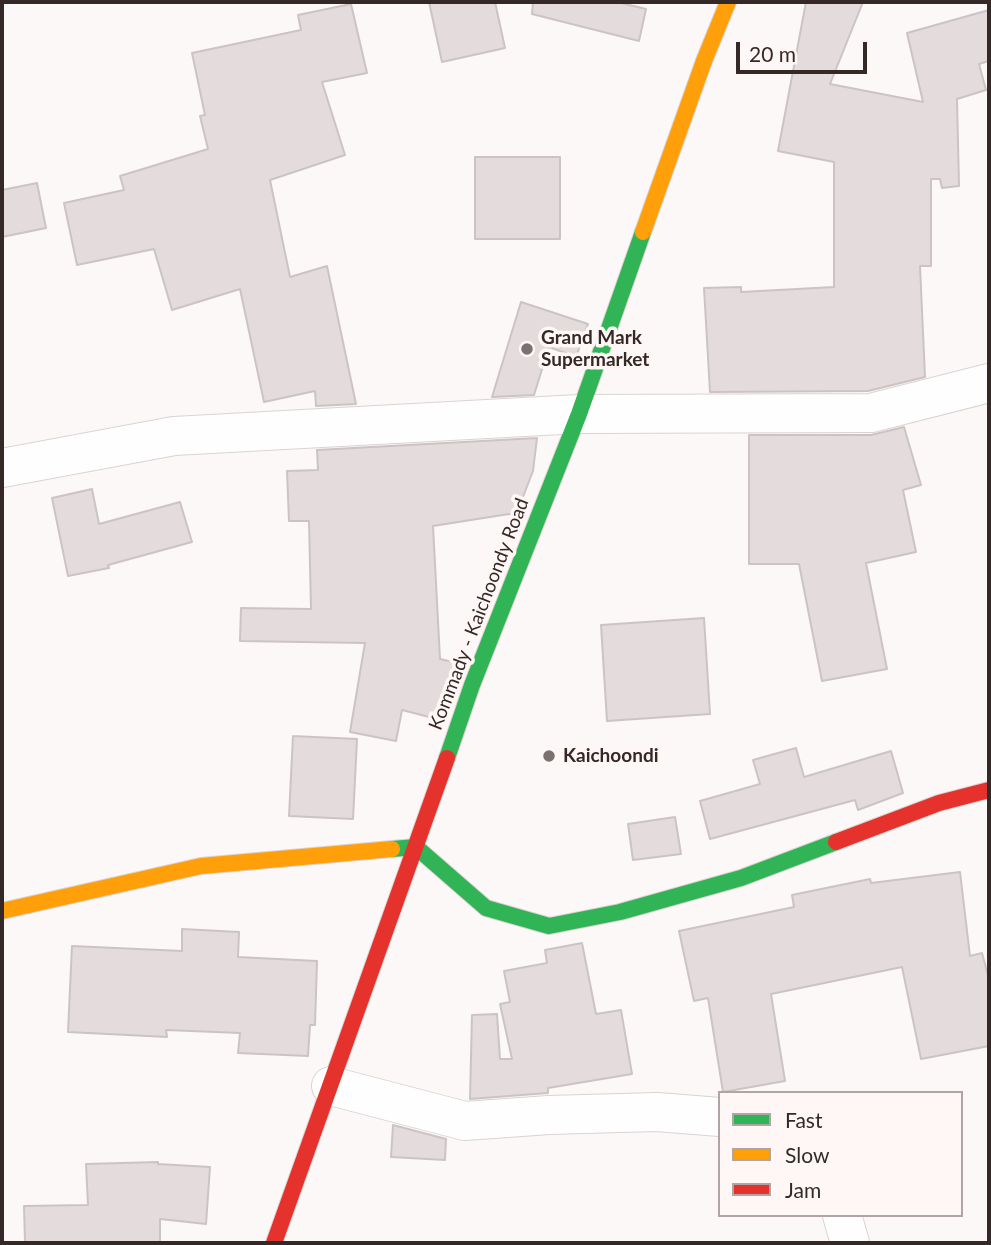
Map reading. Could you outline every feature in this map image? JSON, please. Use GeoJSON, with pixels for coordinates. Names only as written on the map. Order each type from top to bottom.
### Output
{"type":"FeatureCollection","features":[{"type":"Feature","properties":{"kind":"main road","name":"Kommady - Kaichoondy Road"},"geometry":{"type":"LineString","coordinates":[[274,1243],[472,685],[579,414],[704,61],[728,2]]}},
{"type":"Feature","properties":{"kind":"main road"},"geometry":{"type":"LineString","coordinates":[[2,911],[201,866],[416,847],[486,908],[549,926],[620,912],[741,878],[939,803],[989,790]]}},
{"type":"Feature","properties":{"kind":"street"},"geometry":{"type":"LineString","coordinates":[[2,468],[174,436],[579,414],[871,413],[989,383]]}},
{"type":"Feature","properties":{"kind":"street"},"geometry":{"type":"LineString","coordinates":[[331,1086],[465,1121],[657,1112],[718,1117]]}},
{"type":"Feature","properties":{"kind":"street"},"geometry":{"type":"LineString","coordinates":[[843,1217],[850,1243]]}},
{"type":"Feature","properties":{"kind":"building"},"geometry":{"type":"Polygon","coordinates":[[[429,2],[495,2],[505,48],[442,62],[429,2]]]}},
{"type":"Feature","properties":{"kind":"building"},"geometry":{"type":"Polygon","coordinates":[[[533,2],[617,2],[646,9],[639,41],[532,14],[533,2]]]}},
{"type":"Feature","properties":{"kind":"building"},"geometry":{"type":"Polygon","coordinates":[[[806,2],[863,2],[830,84],[923,102],[907,33],[989,10],[989,61],[979,64],[986,90],[957,99],[959,186],[942,188],[940,179],[931,179],[931,266],[920,266],[925,377],[868,391],[710,392],[704,288],[741,287],[741,292],[834,287],[834,162],[778,151],[806,2]]]}},
{"type":"Feature","properties":{"kind":"building"},"geometry":{"type":"Polygon","coordinates":[[[351,4],[367,73],[322,82],[345,155],[270,180],[290,277],[327,266],[356,404],[316,406],[315,391],[264,402],[240,289],[172,310],[154,249],[77,265],[64,203],[124,190],[120,176],[208,149],[200,116],[205,115],[192,53],[301,30],[298,15],[351,4]]]}},
{"type":"Feature","properties":{"kind":"building"},"geometry":{"type":"Polygon","coordinates":[[[475,157],[560,157],[560,239],[475,239],[475,157]]]}},
{"type":"Feature","properties":{"kind":"building"},"geometry":{"type":"Polygon","coordinates":[[[37,183],[46,228],[2,237],[2,190],[37,183]]]}},
{"type":"Feature","properties":{"kind":"building","name":"Grand Mark Supermarket"},"geometry":{"type":"Polygon","coordinates":[[[521,302],[588,324],[576,357],[549,347],[534,395],[492,397],[521,302]]]}},
{"type":"Feature","properties":{"kind":"building"},"geometry":{"type":"Polygon","coordinates":[[[904,427],[921,485],[903,490],[916,552],[866,563],[887,669],[822,681],[799,564],[749,564],[749,435],[871,435],[904,427]]]}},
{"type":"Feature","properties":{"kind":"building"},"geometry":{"type":"Polygon","coordinates":[[[537,438],[533,471],[516,515],[433,526],[440,659],[457,663],[437,719],[402,710],[396,741],[350,732],[365,643],[240,641],[241,608],[311,609],[309,521],[289,521],[287,471],[318,470],[317,450],[537,438]]]}},
{"type":"Feature","properties":{"kind":"building"},"geometry":{"type":"Polygon","coordinates":[[[92,489],[99,524],[180,502],[192,542],[108,565],[109,568],[68,576],[52,498],[92,489]]]}},
{"type":"Feature","properties":{"kind":"building"},"geometry":{"type":"Polygon","coordinates":[[[704,618],[710,714],[607,721],[601,625],[704,618]]]}},
{"type":"Feature","properties":{"kind":"building"},"geometry":{"type":"Polygon","coordinates":[[[293,736],[357,739],[353,819],[289,816],[293,736]]]}},
{"type":"Feature","properties":{"kind":"building"},"geometry":{"type":"Polygon","coordinates":[[[796,748],[804,777],[891,751],[903,793],[858,810],[855,800],[710,839],[700,801],[760,784],[753,760],[796,748]]]}},
{"type":"Feature","properties":{"kind":"building"},"geometry":{"type":"Polygon","coordinates":[[[675,817],[681,854],[633,860],[628,824],[675,817]]]}},
{"type":"Feature","properties":{"kind":"building"},"geometry":{"type":"Polygon","coordinates":[[[960,872],[970,956],[982,953],[989,979],[989,1046],[921,1059],[902,967],[771,994],[785,1081],[723,1091],[708,998],[694,1001],[679,931],[794,907],[792,895],[870,879],[871,883],[960,872]]]}},
{"type":"Feature","properties":{"kind":"building"},"geometry":{"type":"Polygon","coordinates":[[[182,929],[239,932],[238,957],[317,961],[315,1025],[310,1025],[308,1056],[238,1053],[240,1033],[166,1030],[167,1037],[68,1032],[72,946],[182,951],[182,929]]]}},
{"type":"Feature","properties":{"kind":"building"},"geometry":{"type":"Polygon","coordinates":[[[582,943],[596,1014],[621,1010],[632,1074],[548,1088],[548,1093],[470,1099],[472,1015],[497,1014],[500,1059],[512,1059],[500,1004],[510,1002],[504,971],[547,963],[545,950],[582,943]]]}},
{"type":"Feature","properties":{"kind":"building"},"geometry":{"type":"Polygon","coordinates":[[[393,1125],[446,1139],[445,1160],[391,1157],[393,1125]]]}},
{"type":"Feature","properties":{"kind":"building"},"geometry":{"type":"Polygon","coordinates":[[[158,1162],[210,1167],[206,1224],[160,1219],[160,1243],[25,1243],[24,1206],[88,1205],[86,1164],[158,1162]]]}},
{"type":"Feature","properties":{"kind":"traffic: fast"},"geometry":{"type":"LineString","coordinates":[[447,758],[472,685],[579,414],[643,232]]}},
{"type":"Feature","properties":{"kind":"traffic: fast"},"geometry":{"type":"LineString","coordinates":[[392,849],[416,847],[486,908],[549,926],[620,912],[741,878],[836,842]]}},
{"type":"Feature","properties":{"kind":"traffic: slow"},"geometry":{"type":"LineString","coordinates":[[643,232],[728,2]]}},
{"type":"Feature","properties":{"kind":"traffic: slow"},"geometry":{"type":"LineString","coordinates":[[2,911],[201,866],[392,849]]}},
{"type":"Feature","properties":{"kind":"traffic: jam"},"geometry":{"type":"LineString","coordinates":[[274,1243],[447,758]]}},
{"type":"Feature","properties":{"kind":"traffic: jam"},"geometry":{"type":"LineString","coordinates":[[836,842],[939,803],[989,790]]}},
{"type":"Feature","properties":{"kind":"place","name":"Grand Mark Supermarket"},"geometry":{"type":"Point","coordinates":[527,349]}},
{"type":"Feature","properties":{"kind":"place","name":"Kaichoondi"},"geometry":{"type":"Point","coordinates":[549,756]}}]}
